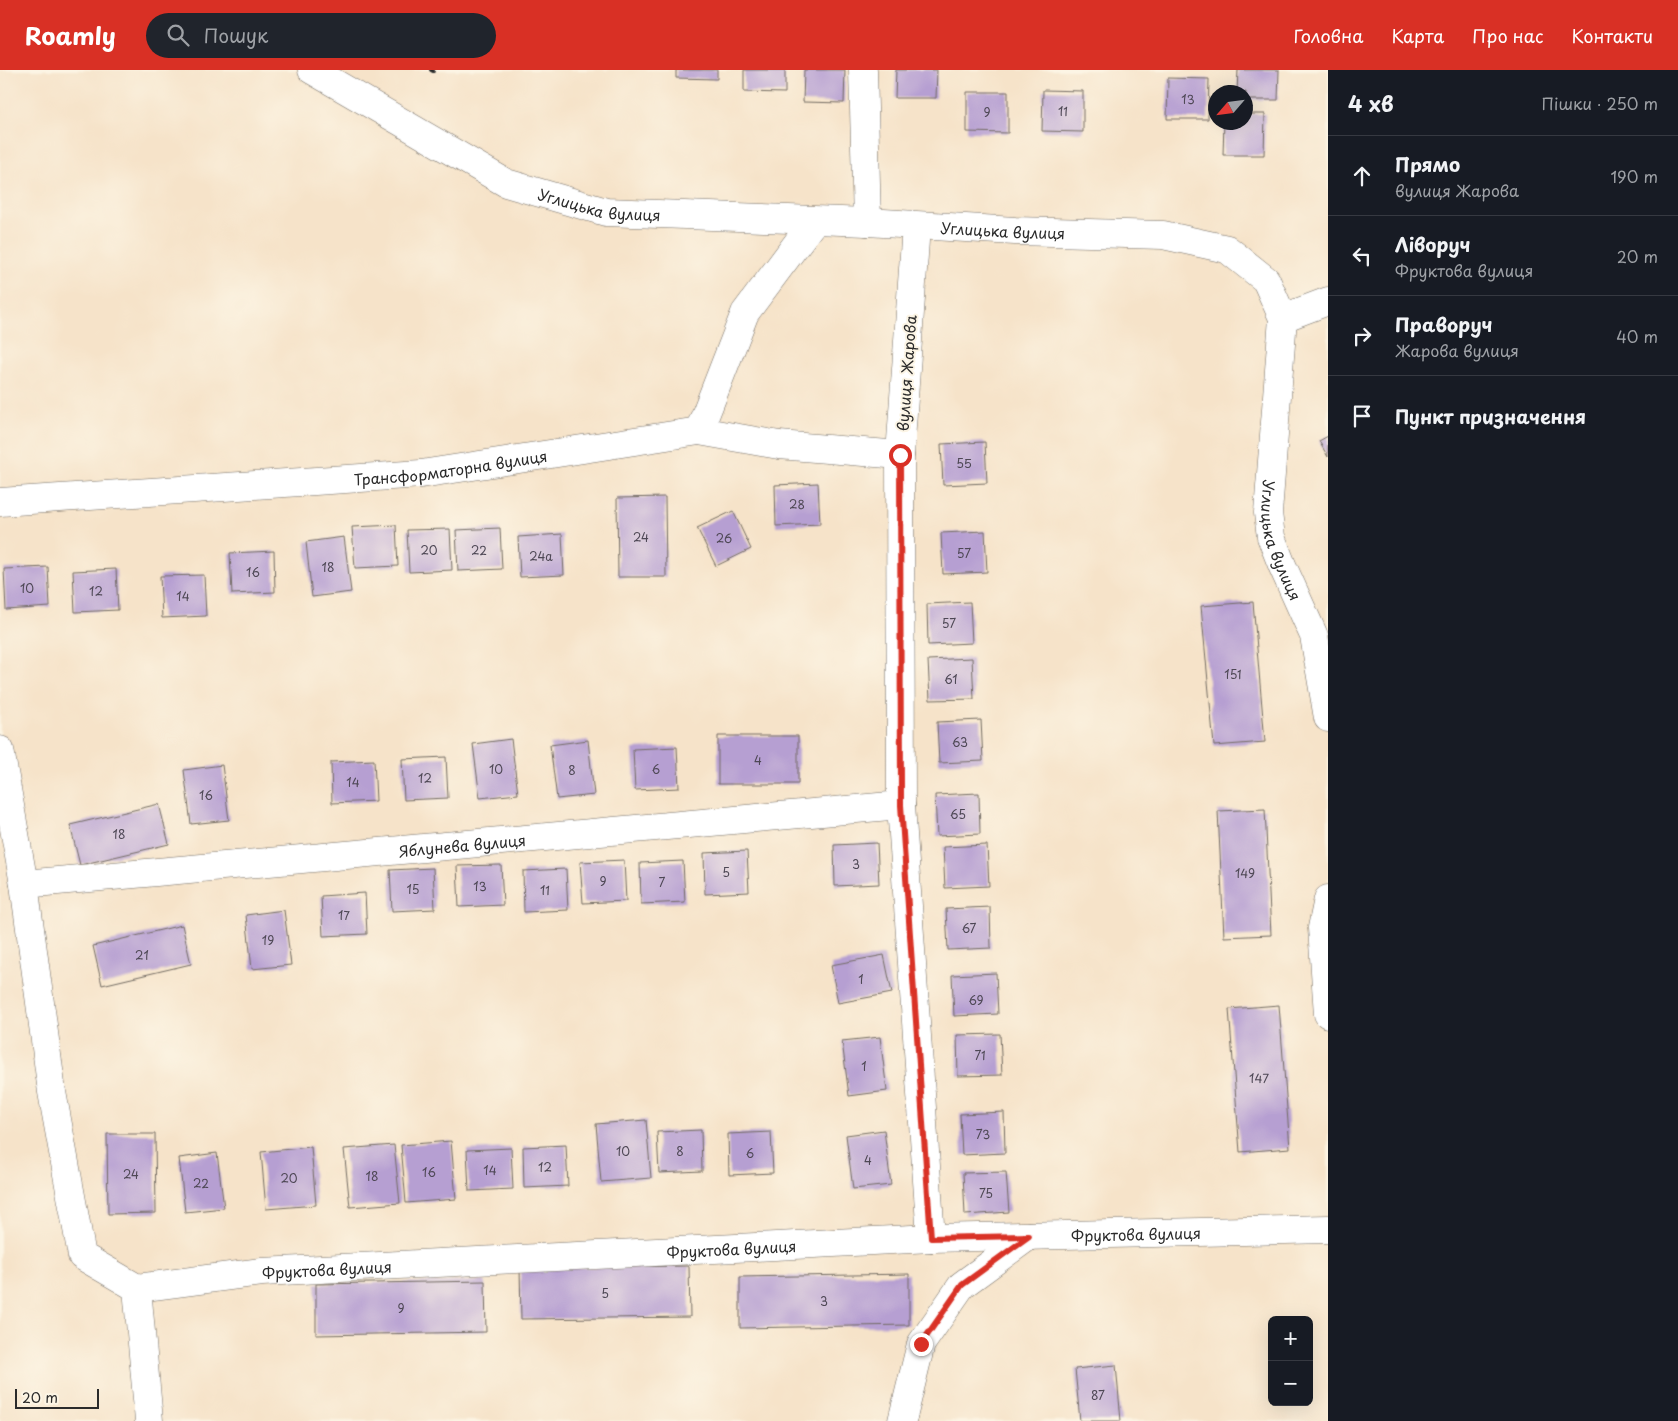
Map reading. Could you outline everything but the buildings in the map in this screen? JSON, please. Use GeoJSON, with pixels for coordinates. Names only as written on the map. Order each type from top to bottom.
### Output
{"type":"FeatureCollection","features":[{"type":"Feature","properties":{"kind":"street","name":"Углицька вулиця"},"geometry":{"type":"LineString","coordinates":[[312,70],[506,183],[606,212],[1163,236],[1227,249],[1266,280],[1282,318],[1268,513],[1274,544],[1314,636],[1328,718]]}},
{"type":"Feature","properties":{"kind":"street"},"geometry":{"type":"LineString","coordinates":[[863,70],[867,222]]}},
{"type":"Feature","properties":{"kind":"street"},"geometry":{"type":"LineString","coordinates":[[699,431],[745,313],[814,221]]}},
{"type":"Feature","properties":{"kind":"street","name":"вулиця Жарова"},"geometry":{"type":"LineString","coordinates":[[916,226],[900,455],[901,805],[931,1238]]}},
{"type":"Feature","properties":{"kind":"street"},"geometry":{"type":"LineString","coordinates":[[1282,318],[1328,301]]}},
{"type":"Feature","properties":{"kind":"street","name":"Трансформаторна вулиця"},"geometry":{"type":"LineString","coordinates":[[0,502],[421,474],[699,431],[779,445],[900,455]]}},
{"type":"Feature","properties":{"kind":"street"},"geometry":{"type":"LineString","coordinates":[[0,750],[24,884],[52,1092],[82,1256],[137,1288],[149,1421]]}},
{"type":"Feature","properties":{"kind":"street","name":"Яблунева вулиця"},"geometry":{"type":"LineString","coordinates":[[24,884],[901,805]]}},
{"type":"Feature","properties":{"kind":"street"},"geometry":{"type":"LineString","coordinates":[[1328,899],[1322,928],[1328,1014]]}},
{"type":"Feature","properties":{"kind":"street","name":"Фруктова вулиця"},"geometry":{"type":"LineString","coordinates":[[137,1288],[262,1272],[931,1238],[1328,1229]]}},
{"type":"Feature","properties":{"kind":"street"},"geometry":{"type":"LineString","coordinates":[[902,1421],[921,1344],[962,1285],[1029,1236]]}},
{"type":"Feature","properties":{"kind":"route"},"geometry":{"type":"LineString","coordinates":[[900,455],[901,805],[931,1238],[1029,1236],[962,1285],[921,1344]]}}]}
